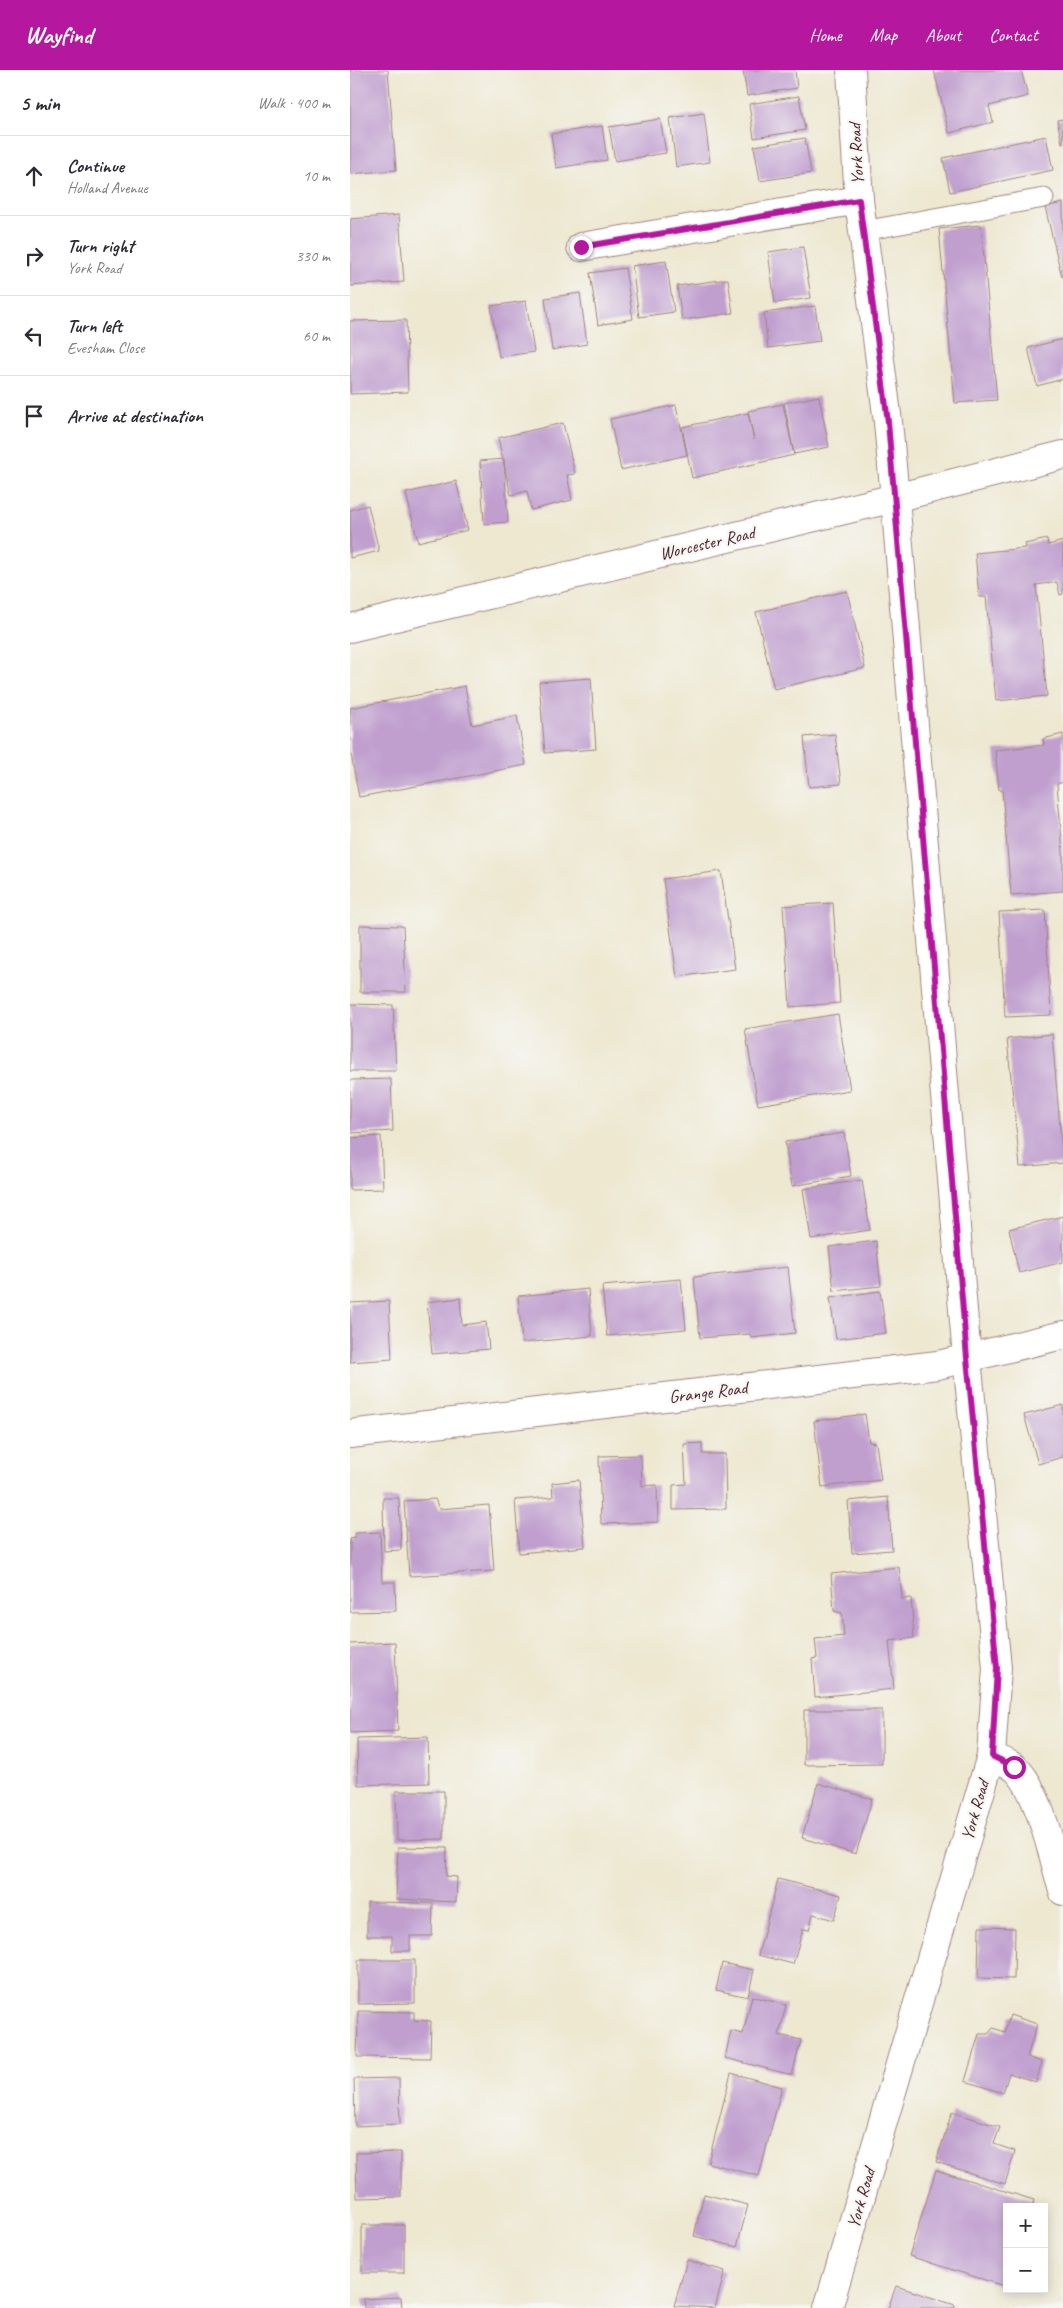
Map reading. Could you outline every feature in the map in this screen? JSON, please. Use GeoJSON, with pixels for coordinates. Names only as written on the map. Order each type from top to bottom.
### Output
{"type":"FeatureCollection","features":[{"type":"Feature","properties":{"kind":"street","name":"York Road"},"geometry":{"type":"LineString","coordinates":[[828,2308],[992,1756],[997,1668],[967,1358],[895,498],[888,422],[859,200],[851,70]]}},
{"type":"Feature","properties":{"kind":"street"},"geometry":{"type":"LineString","coordinates":[[581,247],[859,200]]}},
{"type":"Feature","properties":{"kind":"street","name":"Worcester Road"},"geometry":{"type":"LineString","coordinates":[[350,628],[895,498],[1063,455]]}},
{"type":"Feature","properties":{"kind":"street","name":"Grange Road"},"geometry":{"type":"LineString","coordinates":[[350,1434],[928,1366],[1063,1335]]}},
{"type":"Feature","properties":{"kind":"street"},"geometry":{"type":"LineString","coordinates":[[992,1756],[1014,1767],[1022,1776],[1039,1811],[1063,1892]]}},
{"type":"Feature","properties":{"kind":"lane"},"geometry":{"type":"LineString","coordinates":[[863,231],[1044,198]]}},
{"type":"Feature","properties":{"kind":"building"},"geometry":{"type":"Polygon","coordinates":[[[350,70],[388,70],[396,170],[350,174],[350,70]]]}},
{"type":"Feature","properties":{"kind":"building"},"geometry":{"type":"Polygon","coordinates":[[[743,70],[795,70],[797,88],[747,96],[743,70]]]}},
{"type":"Feature","properties":{"kind":"building"},"geometry":{"type":"Polygon","coordinates":[[[934,70],[1021,70],[1028,96],[989,106],[993,122],[949,133],[934,70]]]}},
{"type":"Feature","properties":{"kind":"building"},"geometry":{"type":"Polygon","coordinates":[[[799,96],[805,130],[754,138],[749,104],[799,96]]]}},
{"type":"Feature","properties":{"kind":"building"},"geometry":{"type":"Polygon","coordinates":[[[704,113],[710,162],[676,167],[670,118],[704,113]]]}},
{"type":"Feature","properties":{"kind":"building"},"geometry":{"type":"Polygon","coordinates":[[[660,119],[666,153],[615,161],[609,127],[660,119]]]}},
{"type":"Feature","properties":{"kind":"building"},"geometry":{"type":"Polygon","coordinates":[[[1063,119],[1063,143],[1062,143],[1057,120],[1063,119]]]}},
{"type":"Feature","properties":{"kind":"building"},"geometry":{"type":"Polygon","coordinates":[[[602,126],[607,160],[556,168],[551,134],[602,126]]]}},
{"type":"Feature","properties":{"kind":"building"},"geometry":{"type":"Polygon","coordinates":[[[1046,136],[1053,170],[950,192],[943,158],[1046,136]]]}},
{"type":"Feature","properties":{"kind":"building"},"geometry":{"type":"Polygon","coordinates":[[[805,138],[811,173],[760,181],[754,146],[805,138]]]}},
{"type":"Feature","properties":{"kind":"building"},"geometry":{"type":"Polygon","coordinates":[[[1063,203],[1063,276],[1062,277],[1045,207],[1063,203]]]}},
{"type":"Feature","properties":{"kind":"building"},"geometry":{"type":"Polygon","coordinates":[[[399,215],[404,282],[350,286],[350,219],[399,215]]]}},
{"type":"Feature","properties":{"kind":"building"},"geometry":{"type":"Polygon","coordinates":[[[981,225],[997,400],[955,403],[939,229],[981,225]]]}},
{"type":"Feature","properties":{"kind":"building"},"geometry":{"type":"Polygon","coordinates":[[[803,247],[811,298],[775,303],[768,252],[803,247]]]}},
{"type":"Feature","properties":{"kind":"building"},"geometry":{"type":"Polygon","coordinates":[[[666,261],[674,312],[639,317],[632,266],[666,261]]]}},
{"type":"Feature","properties":{"kind":"building"},"geometry":{"type":"Polygon","coordinates":[[[625,268],[633,319],[598,325],[590,273],[625,268]]]}},
{"type":"Feature","properties":{"kind":"building"},"geometry":{"type":"Polygon","coordinates":[[[728,279],[733,313],[682,320],[677,286],[728,279]]]}},
{"type":"Feature","properties":{"kind":"building"},"geometry":{"type":"Polygon","coordinates":[[[580,293],[587,344],[552,350],[545,298],[580,293]]]}},
{"type":"Feature","properties":{"kind":"building"},"geometry":{"type":"Polygon","coordinates":[[[526,301],[534,352],[499,357],[491,306],[526,301]]]}},
{"type":"Feature","properties":{"kind":"building"},"geometry":{"type":"Polygon","coordinates":[[[815,306],[820,341],[768,348],[764,313],[815,306]]]}},
{"type":"Feature","properties":{"kind":"building"},"geometry":{"type":"Polygon","coordinates":[[[406,320],[408,392],[350,394],[350,321],[406,320]]]}},
{"type":"Feature","properties":{"kind":"building"},"geometry":{"type":"Polygon","coordinates":[[[1063,339],[1063,379],[1037,386],[1028,348],[1063,339]]]}},
{"type":"Feature","properties":{"kind":"building"},"geometry":{"type":"Polygon","coordinates":[[[819,396],[829,447],[794,454],[784,403],[819,396]]]}},
{"type":"Feature","properties":{"kind":"building"},"geometry":{"type":"Polygon","coordinates":[[[783,404],[794,455],[692,478],[682,427],[748,413],[754,440],[748,411],[783,404]]]}},
{"type":"Feature","properties":{"kind":"building"},"geometry":{"type":"Polygon","coordinates":[[[676,405],[687,455],[621,470],[610,419],[676,405]]]}},
{"type":"Feature","properties":{"kind":"building"},"geometry":{"type":"Polygon","coordinates":[[[563,423],[575,474],[567,475],[572,500],[531,510],[527,491],[511,495],[498,438],[563,423]]]}},
{"type":"Feature","properties":{"kind":"building"},"geometry":{"type":"Polygon","coordinates":[[[504,459],[508,522],[484,524],[480,461],[504,459]]]}},
{"type":"Feature","properties":{"kind":"building"},"geometry":{"type":"Polygon","coordinates":[[[456,481],[468,530],[418,542],[406,493],[456,481]]]}},
{"type":"Feature","properties":{"kind":"building"},"geometry":{"type":"Polygon","coordinates":[[[368,505],[379,551],[350,558],[350,510],[368,505]]]}},
{"type":"Feature","properties":{"kind":"building"},"geometry":{"type":"Polygon","coordinates":[[[1047,539],[1048,545],[1063,541],[1063,594],[1060,595],[1057,582],[1036,585],[1047,696],[996,701],[986,597],[979,597],[975,553],[1026,548],[1025,544],[1047,539]]]}},
{"type":"Feature","properties":{"kind":"building"},"geometry":{"type":"Polygon","coordinates":[[[847,591],[865,668],[774,689],[756,612],[847,591]]]}},
{"type":"Feature","properties":{"kind":"building"},"geometry":{"type":"Polygon","coordinates":[[[591,678],[596,749],[545,753],[539,682],[591,678]]]}},
{"type":"Feature","properties":{"kind":"building"},"geometry":{"type":"Polygon","coordinates":[[[465,686],[472,725],[517,716],[526,765],[359,797],[350,749],[350,708],[465,686]]]}},
{"type":"Feature","properties":{"kind":"building"},"geometry":{"type":"Polygon","coordinates":[[[835,734],[841,784],[809,787],[804,737],[835,734]]]}},
{"type":"Feature","properties":{"kind":"building"},"geometry":{"type":"Polygon","coordinates":[[[1063,734],[1063,782],[1057,784],[1063,853],[1063,891],[1011,895],[1002,790],[999,790],[995,750],[1044,745],[1043,739],[1063,734]]]}},
{"type":"Feature","properties":{"kind":"building"},"geometry":{"type":"Polygon","coordinates":[[[721,871],[735,969],[677,977],[663,879],[721,871]]]}},
{"type":"Feature","properties":{"kind":"building"},"geometry":{"type":"Polygon","coordinates":[[[833,903],[840,1003],[790,1007],[783,906],[833,903]]]}},
{"type":"Feature","properties":{"kind":"building"},"geometry":{"type":"Polygon","coordinates":[[[1045,910],[1051,1015],[1005,1017],[999,912],[1045,910]]]}},
{"type":"Feature","properties":{"kind":"building"},"geometry":{"type":"Polygon","coordinates":[[[360,925],[403,926],[406,992],[360,992],[360,925]]]}},
{"type":"Feature","properties":{"kind":"building"},"geometry":{"type":"Polygon","coordinates":[[[350,1004],[393,1005],[396,1071],[350,1071],[350,1004]]]}},
{"type":"Feature","properties":{"kind":"building"},"geometry":{"type":"Polygon","coordinates":[[[838,1014],[850,1090],[758,1105],[745,1029],[838,1014]]]}},
{"type":"Feature","properties":{"kind":"building"},"geometry":{"type":"Polygon","coordinates":[[[1052,1034],[1063,1163],[1020,1167],[1007,1039],[1052,1034]]]}},
{"type":"Feature","properties":{"kind":"building"},"geometry":{"type":"Polygon","coordinates":[[[391,1079],[393,1131],[350,1133],[350,1080],[391,1079]]]}},
{"type":"Feature","properties":{"kind":"building"},"geometry":{"type":"Polygon","coordinates":[[[844,1133],[851,1176],[792,1186],[785,1142],[844,1133]]]}},
{"type":"Feature","properties":{"kind":"building"},"geometry":{"type":"Polygon","coordinates":[[[381,1136],[383,1189],[350,1190],[350,1138],[381,1136]]]}},
{"type":"Feature","properties":{"kind":"building"},"geometry":{"type":"Polygon","coordinates":[[[862,1180],[870,1230],[811,1239],[803,1189],[862,1180]]]}},
{"type":"Feature","properties":{"kind":"building"},"geometry":{"type":"Polygon","coordinates":[[[1063,1216],[1063,1262],[1019,1273],[1009,1229],[1063,1216]]]}},
{"type":"Feature","properties":{"kind":"building"},"geometry":{"type":"Polygon","coordinates":[[[876,1241],[881,1286],[834,1291],[829,1247],[876,1241]]]}},
{"type":"Feature","properties":{"kind":"building"},"geometry":{"type":"Polygon","coordinates":[[[788,1267],[795,1333],[751,1338],[750,1334],[700,1338],[694,1277],[788,1267]]]}},
{"type":"Feature","properties":{"kind":"building"},"geometry":{"type":"Polygon","coordinates":[[[681,1279],[686,1329],[607,1336],[602,1286],[681,1279]]]}},
{"type":"Feature","properties":{"kind":"building"},"geometry":{"type":"Polygon","coordinates":[[[588,1289],[592,1336],[522,1343],[518,1296],[588,1289]]]}},
{"type":"Feature","properties":{"kind":"building"},"geometry":{"type":"Polygon","coordinates":[[[880,1291],[886,1333],[836,1339],[830,1298],[880,1291]]]}},
{"type":"Feature","properties":{"kind":"building"},"geometry":{"type":"Polygon","coordinates":[[[460,1298],[462,1325],[486,1322],[489,1349],[432,1354],[427,1302],[460,1298]]]}},
{"type":"Feature","properties":{"kind":"building"},"geometry":{"type":"Polygon","coordinates":[[[389,1301],[392,1359],[350,1362],[350,1303],[389,1301]]]}},
{"type":"Feature","properties":{"kind":"building"},"geometry":{"type":"Polygon","coordinates":[[[1063,1405],[1063,1457],[1038,1464],[1024,1415],[1063,1405]]]}},
{"type":"Feature","properties":{"kind":"building"},"geometry":{"type":"Polygon","coordinates":[[[865,1414],[869,1442],[876,1443],[881,1480],[822,1487],[814,1421],[865,1414]]]}},
{"type":"Feature","properties":{"kind":"building"},"geometry":{"type":"Polygon","coordinates":[[[702,1443],[702,1454],[725,1454],[726,1509],[673,1510],[673,1485],[686,1484],[684,1444],[702,1443]]]}},
{"type":"Feature","properties":{"kind":"building"},"geometry":{"type":"Polygon","coordinates":[[[641,1455],[642,1486],[657,1485],[658,1522],[601,1524],[599,1456],[641,1455]]]}},
{"type":"Feature","properties":{"kind":"building"},"geometry":{"type":"Polygon","coordinates":[[[579,1480],[585,1547],[519,1553],[515,1500],[553,1497],[552,1483],[579,1480]]]}},
{"type":"Feature","properties":{"kind":"building"},"geometry":{"type":"Polygon","coordinates":[[[888,1497],[892,1550],[852,1553],[848,1501],[888,1497]]]}},
{"type":"Feature","properties":{"kind":"building"},"geometry":{"type":"Polygon","coordinates":[[[383,1498],[399,1498],[401,1550],[384,1551],[383,1498]]]}},
{"type":"Feature","properties":{"kind":"building"},"geometry":{"type":"Polygon","coordinates":[[[435,1499],[439,1509],[489,1505],[494,1571],[409,1576],[404,1501],[435,1499]]]}},
{"type":"Feature","properties":{"kind":"building"},"geometry":{"type":"Polygon","coordinates":[[[380,1532],[382,1582],[395,1582],[396,1611],[350,1612],[350,1539],[355,1538],[355,1533],[380,1532]]]}},
{"type":"Feature","properties":{"kind":"building"},"geometry":{"type":"Polygon","coordinates":[[[899,1567],[902,1599],[911,1598],[914,1638],[889,1641],[894,1689],[815,1697],[812,1659],[817,1658],[815,1639],[844,1636],[842,1613],[834,1611],[831,1574],[899,1567]]]}},
{"type":"Feature","properties":{"kind":"building"},"geometry":{"type":"Polygon","coordinates":[[[395,1642],[398,1731],[350,1733],[350,1644],[395,1642]]]}},
{"type":"Feature","properties":{"kind":"building"},"geometry":{"type":"Polygon","coordinates":[[[804,1710],[882,1710],[882,1764],[804,1765],[804,1710]]]}},
{"type":"Feature","properties":{"kind":"building"},"geometry":{"type":"Polygon","coordinates":[[[428,1737],[429,1783],[358,1785],[357,1739],[428,1737]]]}},
{"type":"Feature","properties":{"kind":"building"},"geometry":{"type":"Polygon","coordinates":[[[818,1783],[872,1799],[856,1854],[802,1838],[818,1783]]]}},
{"type":"Feature","properties":{"kind":"building"},"geometry":{"type":"Polygon","coordinates":[[[396,1791],[444,1791],[444,1839],[397,1840],[396,1791]]]}},
{"type":"Feature","properties":{"kind":"building"},"geometry":{"type":"Polygon","coordinates":[[[398,1847],[447,1848],[446,1876],[457,1877],[456,1902],[396,1899],[398,1847]]]}},
{"type":"Feature","properties":{"kind":"building"},"geometry":{"type":"Polygon","coordinates":[[[778,1879],[841,1895],[834,1920],[813,1914],[809,1930],[803,1929],[793,1964],[758,1955],[778,1879]]]}},
{"type":"Feature","properties":{"kind":"building"},"geometry":{"type":"Polygon","coordinates":[[[367,1902],[433,1903],[432,1936],[410,1936],[410,1951],[392,1951],[392,1936],[367,1936],[367,1902]]]}},
{"type":"Feature","properties":{"kind":"building"},"geometry":{"type":"Polygon","coordinates":[[[979,1927],[1015,1928],[1014,1979],[978,1978],[979,1927]]]}},
{"type":"Feature","properties":{"kind":"building"},"geometry":{"type":"Polygon","coordinates":[[[358,1960],[415,1960],[415,2003],[358,2004],[358,1960]]]}},
{"type":"Feature","properties":{"kind":"building"},"geometry":{"type":"Polygon","coordinates":[[[722,1963],[754,1970],[748,1997],[716,1990],[722,1963]]]}},
{"type":"Feature","properties":{"kind":"building"},"geometry":{"type":"Polygon","coordinates":[[[752,1996],[786,2005],[779,2035],[801,2040],[792,2075],[725,2058],[731,2031],[743,2034],[752,1996]]]}},
{"type":"Feature","properties":{"kind":"building"},"geometry":{"type":"Polygon","coordinates":[[[358,2011],[414,2012],[414,2020],[431,2021],[430,2058],[357,2057],[358,2011]]]}},
{"type":"Feature","properties":{"kind":"building"},"geometry":{"type":"Polygon","coordinates":[[[1010,2015],[1037,2024],[1027,2057],[1042,2062],[1036,2082],[1009,2073],[1003,2093],[965,2081],[979,2034],[988,2034],[993,2028],[1005,2032],[1010,2015]]]}},
{"type":"Feature","properties":{"kind":"building"},"geometry":{"type":"Polygon","coordinates":[[[731,2073],[782,2087],[759,2176],[708,2163],[731,2073]]]}},
{"type":"Feature","properties":{"kind":"building"},"geometry":{"type":"Polygon","coordinates":[[[399,2078],[400,2124],[355,2126],[354,2079],[399,2078]]]}},
{"type":"Feature","properties":{"kind":"building"},"geometry":{"type":"Polygon","coordinates":[[[952,2112],[1000,2127],[994,2144],[1015,2151],[1005,2184],[936,2162],[952,2112]]]}},
{"type":"Feature","properties":{"kind":"building"},"geometry":{"type":"Polygon","coordinates":[[[401,2152],[401,2197],[357,2198],[356,2153],[401,2152]]]}},
{"type":"Feature","properties":{"kind":"building"},"geometry":{"type":"Polygon","coordinates":[[[936,2170],[1034,2200],[1033,2203],[1003,2203],[1003,2286],[909,2256],[936,2170]]]}},
{"type":"Feature","properties":{"kind":"building"},"geometry":{"type":"Polygon","coordinates":[[[704,2194],[748,2205],[737,2247],[694,2236],[704,2194]]]}},
{"type":"Feature","properties":{"kind":"building"},"geometry":{"type":"Polygon","coordinates":[[[362,2225],[404,2225],[404,2273],[362,2273],[362,2225]]]}},
{"type":"Feature","properties":{"kind":"building"},"geometry":{"type":"Polygon","coordinates":[[[687,2260],[725,2271],[715,2308],[674,2306],[687,2260]]]}},
{"type":"Feature","properties":{"kind":"building"},"geometry":{"type":"Polygon","coordinates":[[[896,2286],[955,2305],[954,2308],[888,2308],[896,2286]]]}},
{"type":"Feature","properties":{"kind":"building"},"geometry":{"type":"Polygon","coordinates":[[[401,2297],[402,2308],[364,2308],[363,2299],[401,2297]]]}},
{"type":"Feature","properties":{"kind":"route"},"geometry":{"type":"LineString","coordinates":[[581,247],[859,200],[888,422],[967,1358],[997,1668],[992,1756],[1014,1767]]}}]}
